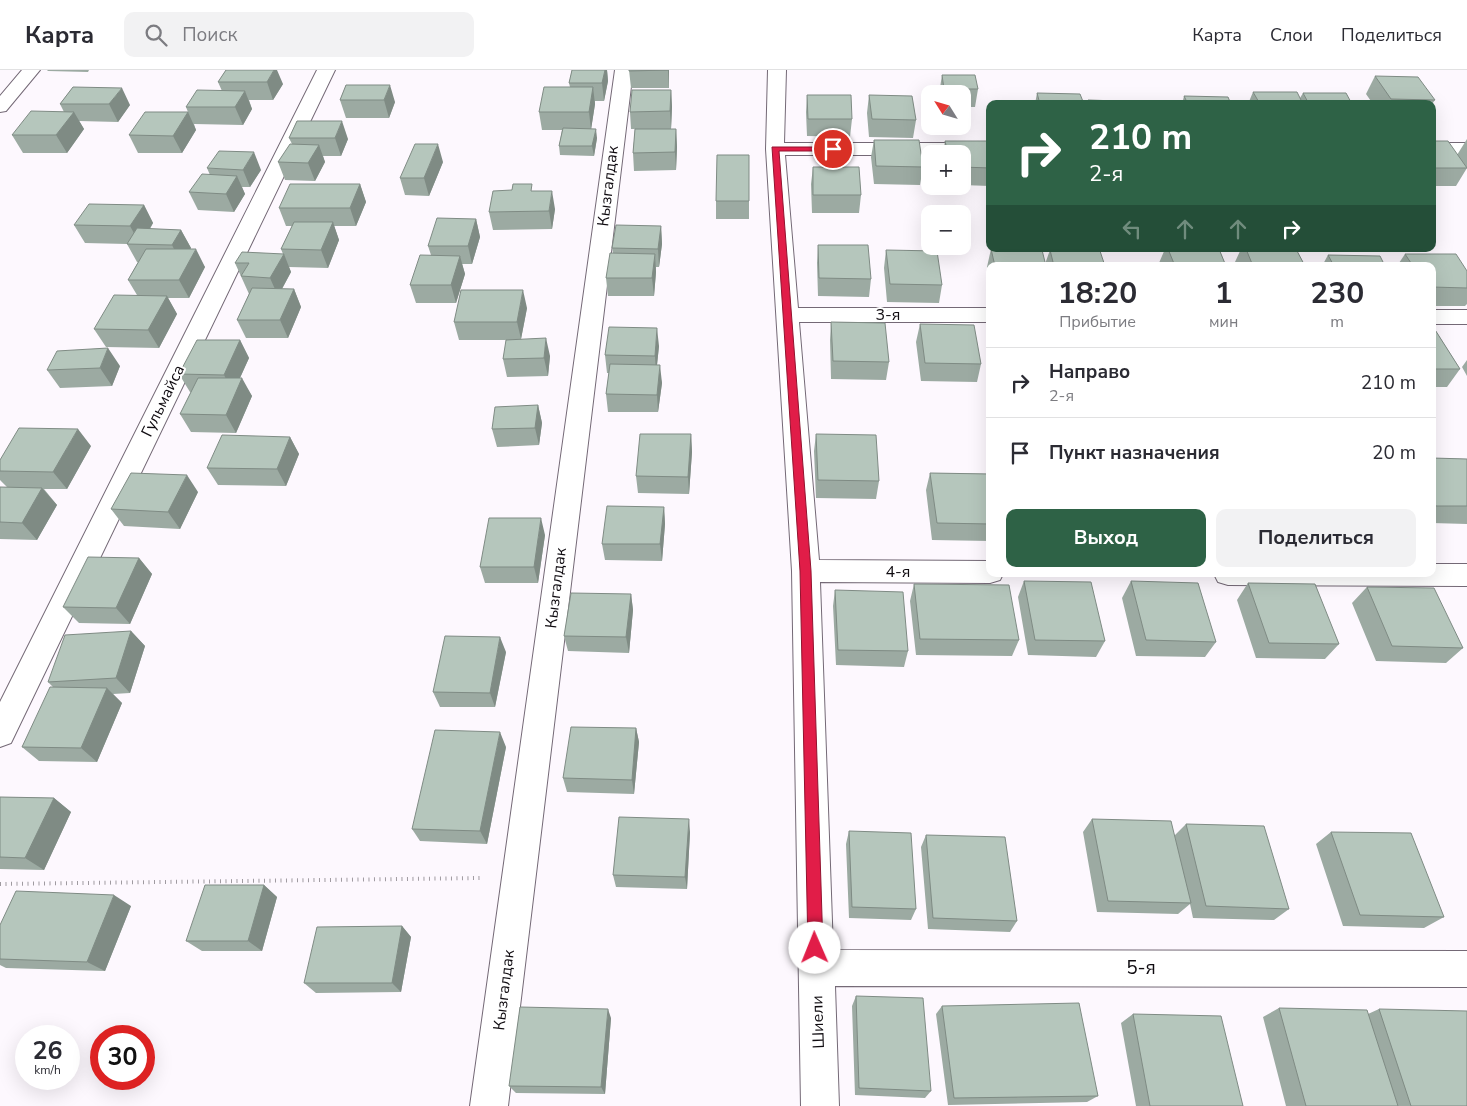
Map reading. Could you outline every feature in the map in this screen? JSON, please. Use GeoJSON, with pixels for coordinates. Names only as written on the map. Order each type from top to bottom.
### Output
{"type":"FeatureCollection","features":[{"type":"Feature","properties":{"kind":"street"},"geometry":{"type":"LineString","coordinates":[[0,107],[31,70]]}},
{"type":"Feature","properties":{"kind":"street","name":"Гульмайса"},"geometry":{"type":"LineString","coordinates":[[0,733],[326,70]]}},
{"type":"Feature","properties":{"kind":"street","name":"Кызгалдак"},"geometry":{"type":"LineString","coordinates":[[489,1106],[624,70]]}},
{"type":"Feature","properties":{"kind":"street","name":"Шиели"},"geometry":{"type":"LineString","coordinates":[[777,70],[774,149],[806,571],[820,1106]]}},
{"type":"Feature","properties":{"kind":"street"},"geometry":{"type":"LineString","coordinates":[[774,149],[986,149]]}},
{"type":"Feature","properties":{"kind":"street"},"geometry":{"type":"LineString","coordinates":[[1436,149],[1467,149]]}},
{"type":"Feature","properties":{"kind":"street","name":"3-я"},"geometry":{"type":"LineString","coordinates":[[786,314],[986,315]]}},
{"type":"Feature","properties":{"kind":"street"},"geometry":{"type":"LineString","coordinates":[[1436,317],[1467,317]]}},
{"type":"Feature","properties":{"kind":"street","name":"4-я"},"geometry":{"type":"LineString","coordinates":[[806,571],[986,572]]}},
{"type":"Feature","properties":{"kind":"street"},"geometry":{"type":"LineString","coordinates":[[1436,575],[1467,575]]}},
{"type":"Feature","properties":{"kind":"street","name":"5-я"},"geometry":{"type":"LineString","coordinates":[[816,968],[1467,969]]}},
{"type":"Feature","properties":{"kind":"path"},"geometry":{"type":"LineString","coordinates":[[0,884],[519,878]]}},
{"type":"Feature","properties":{"kind":"building"},"geometry":{"type":"Polygon","coordinates":[[[226,70],[274,70],[267,82],[218,82],[226,70]]]}},
{"type":"Feature","properties":{"kind":"building"},"geometry":{"type":"Polygon","coordinates":[[[572,70],[605,70],[602,83],[569,83],[572,70]]]}},
{"type":"Feature","properties":{"kind":"building"},"geometry":{"type":"Polygon","coordinates":[[[629,70],[668,70],[629,71],[629,70]]]}},
{"type":"Feature","properties":{"kind":"building"},"geometry":{"type":"Polygon","coordinates":[[[942,75],[975,75],[978,89],[971,89],[971,85],[943,85],[942,75]]]}},
{"type":"Feature","properties":{"kind":"building"},"geometry":{"type":"Polygon","coordinates":[[[1375,76],[1418,77],[1435,100],[1391,99],[1375,76]]]}},
{"type":"Feature","properties":{"kind":"building"},"geometry":{"type":"Polygon","coordinates":[[[346,85],[390,85],[384,100],[340,100],[346,85]]]}},
{"type":"Feature","properties":{"kind":"building"},"geometry":{"type":"Polygon","coordinates":[[[73,87],[122,88],[109,104],[60,104],[73,87]]]}},
{"type":"Feature","properties":{"kind":"building"},"geometry":{"type":"Polygon","coordinates":[[[544,87],[593,87],[589,112],[539,112],[544,87]]]}},
{"type":"Feature","properties":{"kind":"building"},"geometry":{"type":"Polygon","coordinates":[[[197,90],[245,91],[235,107],[186,107],[197,90]]]}},
{"type":"Feature","properties":{"kind":"building"},"geometry":{"type":"Polygon","coordinates":[[[632,90],[671,90],[670,111],[630,112],[632,90]]]}},
{"type":"Feature","properties":{"kind":"building"},"geometry":{"type":"Polygon","coordinates":[[[1253,92],[1297,92],[1301,100],[1258,100],[1253,92]]]}},
{"type":"Feature","properties":{"kind":"building"},"geometry":{"type":"Polygon","coordinates":[[[1037,93],[1080,94],[1082,100],[1039,100],[1037,93]]]}},
{"type":"Feature","properties":{"kind":"building"},"geometry":{"type":"Polygon","coordinates":[[[1303,93],[1346,93],[1350,100],[1307,100],[1303,93]]]}},
{"type":"Feature","properties":{"kind":"building"},"geometry":{"type":"Polygon","coordinates":[[[807,95],[851,95],[852,119],[808,119],[807,95]]]}},
{"type":"Feature","properties":{"kind":"building"},"geometry":{"type":"Polygon","coordinates":[[[869,95],[912,96],[916,120],[872,119],[869,95]]]}},
{"type":"Feature","properties":{"kind":"building"},"geometry":{"type":"Polygon","coordinates":[[[1184,96],[1228,97],[1229,100],[1186,100],[1184,96]]]}},
{"type":"Feature","properties":{"kind":"building"},"geometry":{"type":"Polygon","coordinates":[[[31,111],[74,112],[56,135],[12,135],[31,111]]]}},
{"type":"Feature","properties":{"kind":"building"},"geometry":{"type":"Polygon","coordinates":[[[145,112],[188,112],[173,136],[129,135],[145,112]]]}},
{"type":"Feature","properties":{"kind":"building"},"geometry":{"type":"Polygon","coordinates":[[[297,121],[342,121],[335,138],[289,138],[297,121]]]}},
{"type":"Feature","properties":{"kind":"building"},"geometry":{"type":"Polygon","coordinates":[[[563,128],[596,129],[592,146],[559,146],[563,128]]]}},
{"type":"Feature","properties":{"kind":"building"},"geometry":{"type":"Polygon","coordinates":[[[635,129],[676,129],[675,152],[633,153],[635,129]]]}},
{"type":"Feature","properties":{"kind":"building"},"geometry":{"type":"Polygon","coordinates":[[[874,140],[919,140],[921,167],[876,166],[874,140]]]}},
{"type":"Feature","properties":{"kind":"building"},"geometry":{"type":"Polygon","coordinates":[[[945,141],[986,141],[986,168],[971,167],[971,145],[946,145],[945,141]]]}},
{"type":"Feature","properties":{"kind":"building"},"geometry":{"type":"Polygon","coordinates":[[[1436,141],[1448,141],[1467,168],[1436,168],[1436,141]]]}},
{"type":"Feature","properties":{"kind":"building"},"geometry":{"type":"Polygon","coordinates":[[[290,144],[319,145],[308,163],[278,162],[290,144]]]}},
{"type":"Feature","properties":{"kind":"building"},"geometry":{"type":"Polygon","coordinates":[[[415,144],[438,144],[424,178],[400,178],[415,144]]]}},
{"type":"Feature","properties":{"kind":"building"},"geometry":{"type":"Polygon","coordinates":[[[219,151],[254,152],[243,170],[207,168],[219,151]]]}},
{"type":"Feature","properties":{"kind":"building"},"geometry":{"type":"Polygon","coordinates":[[[717,155],[749,155],[749,201],[716,201],[717,155]]]}},
{"type":"Feature","properties":{"kind":"building"},"geometry":{"type":"Polygon","coordinates":[[[813,167],[859,167],[861,195],[813,195],[813,167]]]}},
{"type":"Feature","properties":{"kind":"building"},"geometry":{"type":"Polygon","coordinates":[[[202,174],[237,176],[226,194],[189,192],[202,174]]]}},
{"type":"Feature","properties":{"kind":"building"},"geometry":{"type":"Polygon","coordinates":[[[290,184],[360,184],[350,208],[279,208],[290,184]]]}},
{"type":"Feature","properties":{"kind":"building"},"geometry":{"type":"Polygon","coordinates":[[[513,184],[532,184],[531,191],[552,191],[549,211],[489,212],[493,191],[512,190],[513,184]]]}},
{"type":"Feature","properties":{"kind":"building"},"geometry":{"type":"Polygon","coordinates":[[[89,204],[144,205],[130,226],[74,225],[89,204]]]}},
{"type":"Feature","properties":{"kind":"building"},"geometry":{"type":"Polygon","coordinates":[[[437,218],[476,219],[468,246],[428,246],[437,218]]]}},
{"type":"Feature","properties":{"kind":"building"},"geometry":{"type":"Polygon","coordinates":[[[294,222],[333,222],[321,250],[281,249],[294,222]]]}},
{"type":"Feature","properties":{"kind":"building"},"geometry":{"type":"Polygon","coordinates":[[[616,225],[661,226],[658,249],[612,248],[616,225]]]}},
{"type":"Feature","properties":{"kind":"building"},"geometry":{"type":"Polygon","coordinates":[[[137,228],[181,230],[172,245],[127,244],[137,228]]]}},
{"type":"Feature","properties":{"kind":"building"},"geometry":{"type":"Polygon","coordinates":[[[818,245],[868,245],[871,279],[819,278],[818,245]]]}},
{"type":"Feature","properties":{"kind":"building"},"geometry":{"type":"Polygon","coordinates":[[[146,249],[196,249],[179,280],[128,280],[146,249]]]}},
{"type":"Feature","properties":{"kind":"building"},"geometry":{"type":"Polygon","coordinates":[[[886,250],[921,251],[921,255],[938,255],[942,285],[890,284],[886,250]]]}},
{"type":"Feature","properties":{"kind":"building"},"geometry":{"type":"Polygon","coordinates":[[[242,252],[284,254],[270,278],[241,276],[249,263],[235,263],[242,252]]]}},
{"type":"Feature","properties":{"kind":"building"},"geometry":{"type":"Polygon","coordinates":[[[992,252],[1042,252],[1045,262],[994,262],[992,252]]]}},
{"type":"Feature","properties":{"kind":"building"},"geometry":{"type":"Polygon","coordinates":[[[1050,252],[1100,252],[1104,262],[1053,262],[1050,252]]]}},
{"type":"Feature","properties":{"kind":"building"},"geometry":{"type":"Polygon","coordinates":[[[1169,252],[1220,252],[1224,262],[1173,262],[1169,252]]]}},
{"type":"Feature","properties":{"kind":"building"},"geometry":{"type":"Polygon","coordinates":[[[1247,252],[1298,252],[1303,262],[1251,262],[1247,252]]]}},
{"type":"Feature","properties":{"kind":"building"},"geometry":{"type":"Polygon","coordinates":[[[610,253],[655,254],[652,278],[606,278],[610,253]]]}},
{"type":"Feature","properties":{"kind":"building"},"geometry":{"type":"Polygon","coordinates":[[[1405,254],[1456,254],[1467,271],[1467,288],[1436,287],[1436,262],[1410,262],[1405,254]]]}},
{"type":"Feature","properties":{"kind":"building"},"geometry":{"type":"Polygon","coordinates":[[[420,255],[460,256],[451,285],[410,285],[420,255]]]}},
{"type":"Feature","properties":{"kind":"building"},"geometry":{"type":"Polygon","coordinates":[[[1328,255],[1380,256],[1383,262],[1332,262],[1328,255]]]}},
{"type":"Feature","properties":{"kind":"building"},"geometry":{"type":"Polygon","coordinates":[[[252,288],[294,289],[280,320],[237,320],[252,288]]]}},
{"type":"Feature","properties":{"kind":"building"},"geometry":{"type":"Polygon","coordinates":[[[461,290],[523,290],[517,322],[454,322],[461,290]]]}},
{"type":"Feature","properties":{"kind":"building"},"geometry":{"type":"Polygon","coordinates":[[[114,295],[167,296],[148,330],[94,329],[114,295]]]}},
{"type":"Feature","properties":{"kind":"building"},"geometry":{"type":"Polygon","coordinates":[[[831,322],[885,323],[889,362],[833,361],[831,322]]]}},
{"type":"Feature","properties":{"kind":"building"},"geometry":{"type":"Polygon","coordinates":[[[920,324],[974,325],[981,364],[925,363],[920,324]]]}},
{"type":"Feature","properties":{"kind":"building"},"geometry":{"type":"Polygon","coordinates":[[[609,327],[657,328],[655,356],[605,355],[609,327]]]}},
{"type":"Feature","properties":{"kind":"building"},"geometry":{"type":"Polygon","coordinates":[[[1436,331],[1460,369],[1436,369],[1436,331]]]}},
{"type":"Feature","properties":{"kind":"building"},"geometry":{"type":"Polygon","coordinates":[[[546,338],[544,358],[503,359],[506,340],[546,338]]]}},
{"type":"Feature","properties":{"kind":"building"},"geometry":{"type":"Polygon","coordinates":[[[197,340],[240,340],[224,375],[179,374],[197,340]]]}},
{"type":"Feature","properties":{"kind":"building"},"geometry":{"type":"Polygon","coordinates":[[[108,348],[100,368],[47,370],[57,351],[108,348]]]}},
{"type":"Feature","properties":{"kind":"building"},"geometry":{"type":"Polygon","coordinates":[[[610,364],[660,365],[657,395],[606,394],[610,364]]]}},
{"type":"Feature","properties":{"kind":"building"},"geometry":{"type":"Polygon","coordinates":[[[198,378],[242,378],[226,415],[180,414],[198,378]]]}},
{"type":"Feature","properties":{"kind":"building"},"geometry":{"type":"Polygon","coordinates":[[[538,405],[535,428],[492,429],[495,407],[538,405]]]}},
{"type":"Feature","properties":{"kind":"building"},"geometry":{"type":"Polygon","coordinates":[[[19,428],[78,429],[53,472],[0,471],[0,460],[19,428]]]}},
{"type":"Feature","properties":{"kind":"building"},"geometry":{"type":"Polygon","coordinates":[[[640,434],[691,434],[688,477],[636,476],[640,434]]]}},
{"type":"Feature","properties":{"kind":"building"},"geometry":{"type":"Polygon","coordinates":[[[816,434],[876,435],[879,481],[818,480],[816,434]]]}},
{"type":"Feature","properties":{"kind":"building"},"geometry":{"type":"Polygon","coordinates":[[[222,435],[290,437],[277,469],[207,468],[222,435]]]}},
{"type":"Feature","properties":{"kind":"building"},"geometry":{"type":"Polygon","coordinates":[[[1436,458],[1467,459],[1467,506],[1436,506],[1436,458]]]}},
{"type":"Feature","properties":{"kind":"building"},"geometry":{"type":"Polygon","coordinates":[[[131,473],[187,475],[168,512],[111,509],[131,473]]]}},
{"type":"Feature","properties":{"kind":"building"},"geometry":{"type":"Polygon","coordinates":[[[930,473],[986,474],[986,524],[937,523],[930,473]]]}},
{"type":"Feature","properties":{"kind":"building"},"geometry":{"type":"Polygon","coordinates":[[[0,487],[42,488],[22,523],[0,522],[0,487]]]}},
{"type":"Feature","properties":{"kind":"building"},"geometry":{"type":"Polygon","coordinates":[[[607,506],[664,507],[660,544],[602,544],[607,506]]]}},
{"type":"Feature","properties":{"kind":"building"},"geometry":{"type":"Polygon","coordinates":[[[489,518],[541,518],[534,567],[480,567],[489,518]]]}},
{"type":"Feature","properties":{"kind":"building"},"geometry":{"type":"Polygon","coordinates":[[[88,557],[139,558],[116,608],[63,607],[88,557]]]}},
{"type":"Feature","properties":{"kind":"building"},"geometry":{"type":"Polygon","coordinates":[[[1024,581],[1091,582],[1105,641],[1035,640],[1024,581]]]}},
{"type":"Feature","properties":{"kind":"building"},"geometry":{"type":"Polygon","coordinates":[[[1131,581],[1198,583],[1216,642],[1146,640],[1131,581]]]}},
{"type":"Feature","properties":{"kind":"building"},"geometry":{"type":"Polygon","coordinates":[[[1248,583],[1315,584],[1339,644],[1269,643],[1248,583]]]}},
{"type":"Feature","properties":{"kind":"building"},"geometry":{"type":"Polygon","coordinates":[[[914,584],[1009,585],[1019,640],[920,639],[914,584]]]}},
{"type":"Feature","properties":{"kind":"building"},"geometry":{"type":"Polygon","coordinates":[[[1367,587],[1434,588],[1463,648],[1392,646],[1367,587]]]}},
{"type":"Feature","properties":{"kind":"building"},"geometry":{"type":"Polygon","coordinates":[[[835,590],[903,592],[908,651],[838,650],[835,590]]]}},
{"type":"Feature","properties":{"kind":"building"},"geometry":{"type":"Polygon","coordinates":[[[571,593],[631,594],[626,637],[564,636],[571,593]]]}},
{"type":"Feature","properties":{"kind":"building"},"geometry":{"type":"Polygon","coordinates":[[[131,631],[116,678],[48,682],[65,635],[131,631]]]}},
{"type":"Feature","properties":{"kind":"building"},"geometry":{"type":"Polygon","coordinates":[[[445,636],[500,637],[490,693],[433,692],[445,636]]]}},
{"type":"Feature","properties":{"kind":"building"},"geometry":{"type":"Polygon","coordinates":[[[50,687],[107,688],[81,748],[22,747],[50,687]]]}},
{"type":"Feature","properties":{"kind":"building"},"geometry":{"type":"Polygon","coordinates":[[[571,727],[636,728],[632,780],[563,778],[571,727]]]}},
{"type":"Feature","properties":{"kind":"building"},"geometry":{"type":"Polygon","coordinates":[[[435,730],[500,732],[480,831],[412,829],[435,730]]]}},
{"type":"Feature","properties":{"kind":"building"},"geometry":{"type":"Polygon","coordinates":[[[0,797],[54,798],[25,858],[0,857],[0,797]]]}},
{"type":"Feature","properties":{"kind":"building"},"geometry":{"type":"Polygon","coordinates":[[[619,817],[689,819],[685,877],[613,875],[619,817]]]}},
{"type":"Feature","properties":{"kind":"building"},"geometry":{"type":"Polygon","coordinates":[[[1092,819],[1171,821],[1191,903],[1108,901],[1092,819]]]}},
{"type":"Feature","properties":{"kind":"building"},"geometry":{"type":"Polygon","coordinates":[[[1186,824],[1264,826],[1289,909],[1206,906],[1186,824]]]}},
{"type":"Feature","properties":{"kind":"building"},"geometry":{"type":"Polygon","coordinates":[[[849,831],[911,833],[916,909],[852,907],[849,831]]]}},
{"type":"Feature","properties":{"kind":"building"},"geometry":{"type":"Polygon","coordinates":[[[1331,832],[1411,833],[1444,917],[1360,915],[1331,832]]]}},
{"type":"Feature","properties":{"kind":"building"},"geometry":{"type":"Polygon","coordinates":[[[926,835],[1005,837],[1017,921],[933,918],[926,835]]]}},
{"type":"Feature","properties":{"kind":"building"},"geometry":{"type":"Polygon","coordinates":[[[205,885],[264,885],[248,941],[186,941],[205,885]]]}},
{"type":"Feature","properties":{"kind":"building"},"geometry":{"type":"Polygon","coordinates":[[[16,891],[114,895],[87,962],[0,959],[0,925],[16,891]]]}},
{"type":"Feature","properties":{"kind":"building"},"geometry":{"type":"Polygon","coordinates":[[[402,926],[392,983],[304,983],[317,927],[402,926]]]}},
{"type":"Feature","properties":{"kind":"building"},"geometry":{"type":"Polygon","coordinates":[[[856,996],[923,998],[931,1091],[859,1088],[856,996]]]}},
{"type":"Feature","properties":{"kind":"building"},"geometry":{"type":"Polygon","coordinates":[[[1079,1003],[1098,1096],[954,1098],[942,1006],[1079,1003]]]}},
{"type":"Feature","properties":{"kind":"building"},"geometry":{"type":"Polygon","coordinates":[[[520,1007],[608,1009],[601,1087],[509,1086],[520,1007]]]}},
{"type":"Feature","properties":{"kind":"building"},"geometry":{"type":"Polygon","coordinates":[[[1279,1008],[1367,1010],[1398,1106],[1306,1106],[1279,1008]]]}},
{"type":"Feature","properties":{"kind":"building"},"geometry":{"type":"Polygon","coordinates":[[[1379,1009],[1467,1011],[1467,1106],[1411,1106],[1379,1009]]]}},
{"type":"Feature","properties":{"kind":"building"},"geometry":{"type":"Polygon","coordinates":[[[1133,1014],[1221,1016],[1243,1106],[1150,1106],[1133,1014]]]}},
{"type":"Feature","properties":{"kind":"route"},"geometry":{"type":"LineString","coordinates":[[815,948],[806,571],[774,149],[833,149]]}}]}
